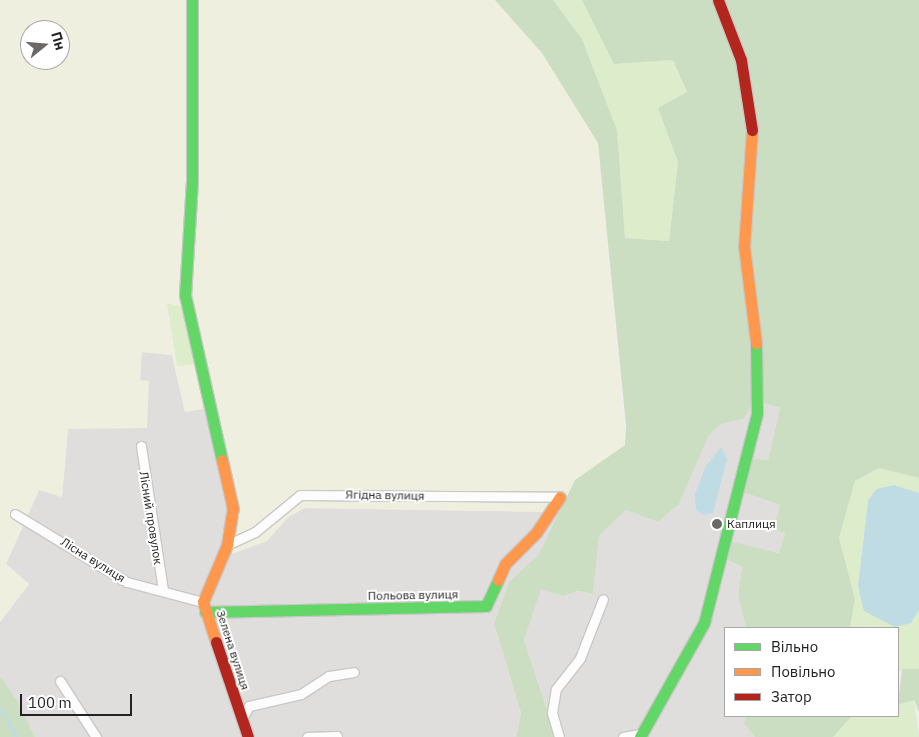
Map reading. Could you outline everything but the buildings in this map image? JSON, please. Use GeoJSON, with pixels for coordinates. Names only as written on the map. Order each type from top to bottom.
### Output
{"type":"FeatureCollection","features":[{"type":"Feature","properties":{"kind":"street","name":"Зелена вулиця"},"geometry":{"type":"LineString","coordinates":[[192,0],[192,181],[185,295],[210,398],[233,508],[227,545],[204,607],[248,737]]}},
{"type":"Feature","properties":{"kind":"street"},"geometry":{"type":"LineString","coordinates":[[623,737],[640,735],[704,623],[757,413],[759,371],[744,246],[753,149],[751,106],[741,60],[718,0]]}},
{"type":"Feature","properties":{"kind":"street","name":"Лісний провулок"},"geometry":{"type":"LineString","coordinates":[[141,446],[163,590]]}},
{"type":"Feature","properties":{"kind":"street","name":"Ягідна вулиця"},"geometry":{"type":"LineString","coordinates":[[227,545],[255,532],[300,495],[560,497]]}},
{"type":"Feature","properties":{"kind":"street","name":"Польова вулиця"},"geometry":{"type":"LineString","coordinates":[[204,607],[486,606],[505,564],[536,533],[560,497]]}},
{"type":"Feature","properties":{"kind":"street","name":"Лісна вулиця"},"geometry":{"type":"LineString","coordinates":[[15,514],[127,582],[163,590],[204,607]]}},
{"type":"Feature","properties":{"kind":"street"},"geometry":{"type":"LineString","coordinates":[[559,737],[552,713],[556,689],[580,658],[603,599]]}},
{"type":"Feature","properties":{"kind":"street"},"geometry":{"type":"LineString","coordinates":[[242,718],[249,706],[301,694],[329,676],[354,672]]}},
{"type":"Feature","properties":{"kind":"street"},"geometry":{"type":"LineString","coordinates":[[60,681],[96,737]]}},
{"type":"Feature","properties":{"kind":"street"},"geometry":{"type":"LineString","coordinates":[[307,737],[338,736]]}},
{"type":"Feature","properties":{"kind":"shaded area"},"geometry":{"type":"Polygon","coordinates":[[[141,352],[172,355],[185,412],[208,408],[267,541],[288,517],[305,508],[560,512],[539,554],[509,582],[494,623],[521,713],[516,737],[35,737],[0,676],[0,622],[29,584],[6,564],[39,490],[62,496],[68,429],[149,381],[140,381],[141,352]]]}},
{"type":"Feature","properties":{"kind":"shaded area"},"geometry":{"type":"Polygon","coordinates":[[[754,400],[780,408],[768,460],[743,492],[780,505],[773,528],[785,533],[779,553],[732,543],[727,561],[742,567],[738,595],[746,627],[724,627],[724,717],[746,717],[744,724],[755,737],[556,737],[524,640],[541,588],[563,596],[578,591],[593,594],[599,536],[626,510],[658,522],[679,504],[709,435],[721,424],[744,419],[754,400]]]}},
{"type":"Feature","properties":{"kind":"green space"},"geometry":{"type":"Polygon","coordinates":[[[0,0],[495,0],[542,53],[598,143],[625,445],[575,480],[560,512],[305,508],[288,517],[267,541],[224,557],[229,512],[207,408],[185,412],[172,355],[142,352],[140,380],[149,381],[147,428],[68,429],[62,497],[39,490],[6,564],[29,584],[0,622],[0,0]]]}},
{"type":"Feature","properties":{"kind":"green space"},"geometry":{"type":"Polygon","coordinates":[[[495,0],[553,0],[582,39],[617,130],[625,238],[669,241],[678,162],[658,108],[687,92],[673,60],[614,64],[582,0],[919,0],[919,478],[879,468],[855,481],[839,538],[855,599],[850,627],[746,627],[738,595],[742,567],[727,560],[732,542],[779,553],[785,533],[773,529],[780,505],[743,492],[751,459],[768,460],[780,408],[754,400],[744,419],[721,424],[709,435],[679,504],[658,522],[626,510],[599,536],[593,594],[578,591],[563,596],[541,589],[524,640],[556,737],[516,737],[521,713],[494,623],[509,582],[539,554],[575,480],[625,445],[626,425],[598,143],[542,53],[495,0]]]}},
{"type":"Feature","properties":{"kind":"green space"},"geometry":{"type":"Polygon","coordinates":[[[553,0],[582,0],[615,64],[673,60],[687,93],[658,108],[678,162],[669,241],[625,238],[617,130],[582,39],[553,0]]]}},
{"type":"Feature","properties":{"kind":"green space"},"geometry":{"type":"Polygon","coordinates":[[[167,303],[186,308],[197,364],[177,366],[167,303]]]}},
{"type":"Feature","properties":{"kind":"green space"},"geometry":{"type":"Polygon","coordinates":[[[879,468],[919,478],[919,493],[894,485],[876,489],[868,501],[858,586],[911,623],[919,610],[919,669],[902,669],[899,672],[899,627],[850,627],[855,599],[839,538],[855,481],[879,468]]]}},
{"type":"Feature","properties":{"kind":"green space"},"geometry":{"type":"Polygon","coordinates":[[[902,669],[919,669],[919,712],[914,700],[899,705],[902,669]]]}},
{"type":"Feature","properties":{"kind":"green space"},"geometry":{"type":"Polygon","coordinates":[[[0,676],[16,699],[35,737],[0,737],[0,676]]]}},
{"type":"Feature","properties":{"kind":"green space"},"geometry":{"type":"Polygon","coordinates":[[[914,700],[919,737],[833,737],[851,717],[899,717],[899,705],[914,700]]]}},
{"type":"Feature","properties":{"kind":"green space"},"geometry":{"type":"Polygon","coordinates":[[[746,717],[851,717],[833,737],[755,737],[744,724],[746,717]]]}},
{"type":"Feature","properties":{"kind":"water"},"geometry":{"type":"Polygon","coordinates":[[[721,447],[727,459],[713,513],[703,515],[696,510],[695,494],[706,466],[721,447]]]}},
{"type":"Feature","properties":{"kind":"water"},"geometry":{"type":"Polygon","coordinates":[[[894,485],[919,493],[919,610],[911,623],[895,627],[864,611],[858,586],[868,501],[876,489],[894,485]]]}},
{"type":"Feature","properties":{"kind":"waterway"},"geometry":{"type":"LineString","coordinates":[[0,708],[17,737]]}},
{"type":"Feature","properties":{"kind":"traffic: fast"},"geometry":{"type":"LineString","coordinates":[[192,0],[192,181],[185,295],[222,460]]}},
{"type":"Feature","properties":{"kind":"traffic: fast"},"geometry":{"type":"LineString","coordinates":[[640,737],[704,623],[757,413],[756,343]]}},
{"type":"Feature","properties":{"kind":"traffic: fast"},"geometry":{"type":"LineString","coordinates":[[205,612],[486,606],[498,580]]}},
{"type":"Feature","properties":{"kind":"traffic: slow"},"geometry":{"type":"LineString","coordinates":[[752,130],[744,246],[756,343]]}},
{"type":"Feature","properties":{"kind":"traffic: slow"},"geometry":{"type":"LineString","coordinates":[[216,642],[203,602],[227,545],[233,509],[222,460]]}},
{"type":"Feature","properties":{"kind":"traffic: slow"},"geometry":{"type":"LineString","coordinates":[[498,580],[505,564],[536,533],[560,497]]}},
{"type":"Feature","properties":{"kind":"traffic: jam"},"geometry":{"type":"LineString","coordinates":[[718,0],[741,60],[752,130]]}},
{"type":"Feature","properties":{"kind":"traffic: jam"},"geometry":{"type":"LineString","coordinates":[[216,642],[248,737]]}},
{"type":"Feature","properties":{"kind":"place","name":"Каплиця"},"geometry":{"type":"Point","coordinates":[717,524]}}]}
